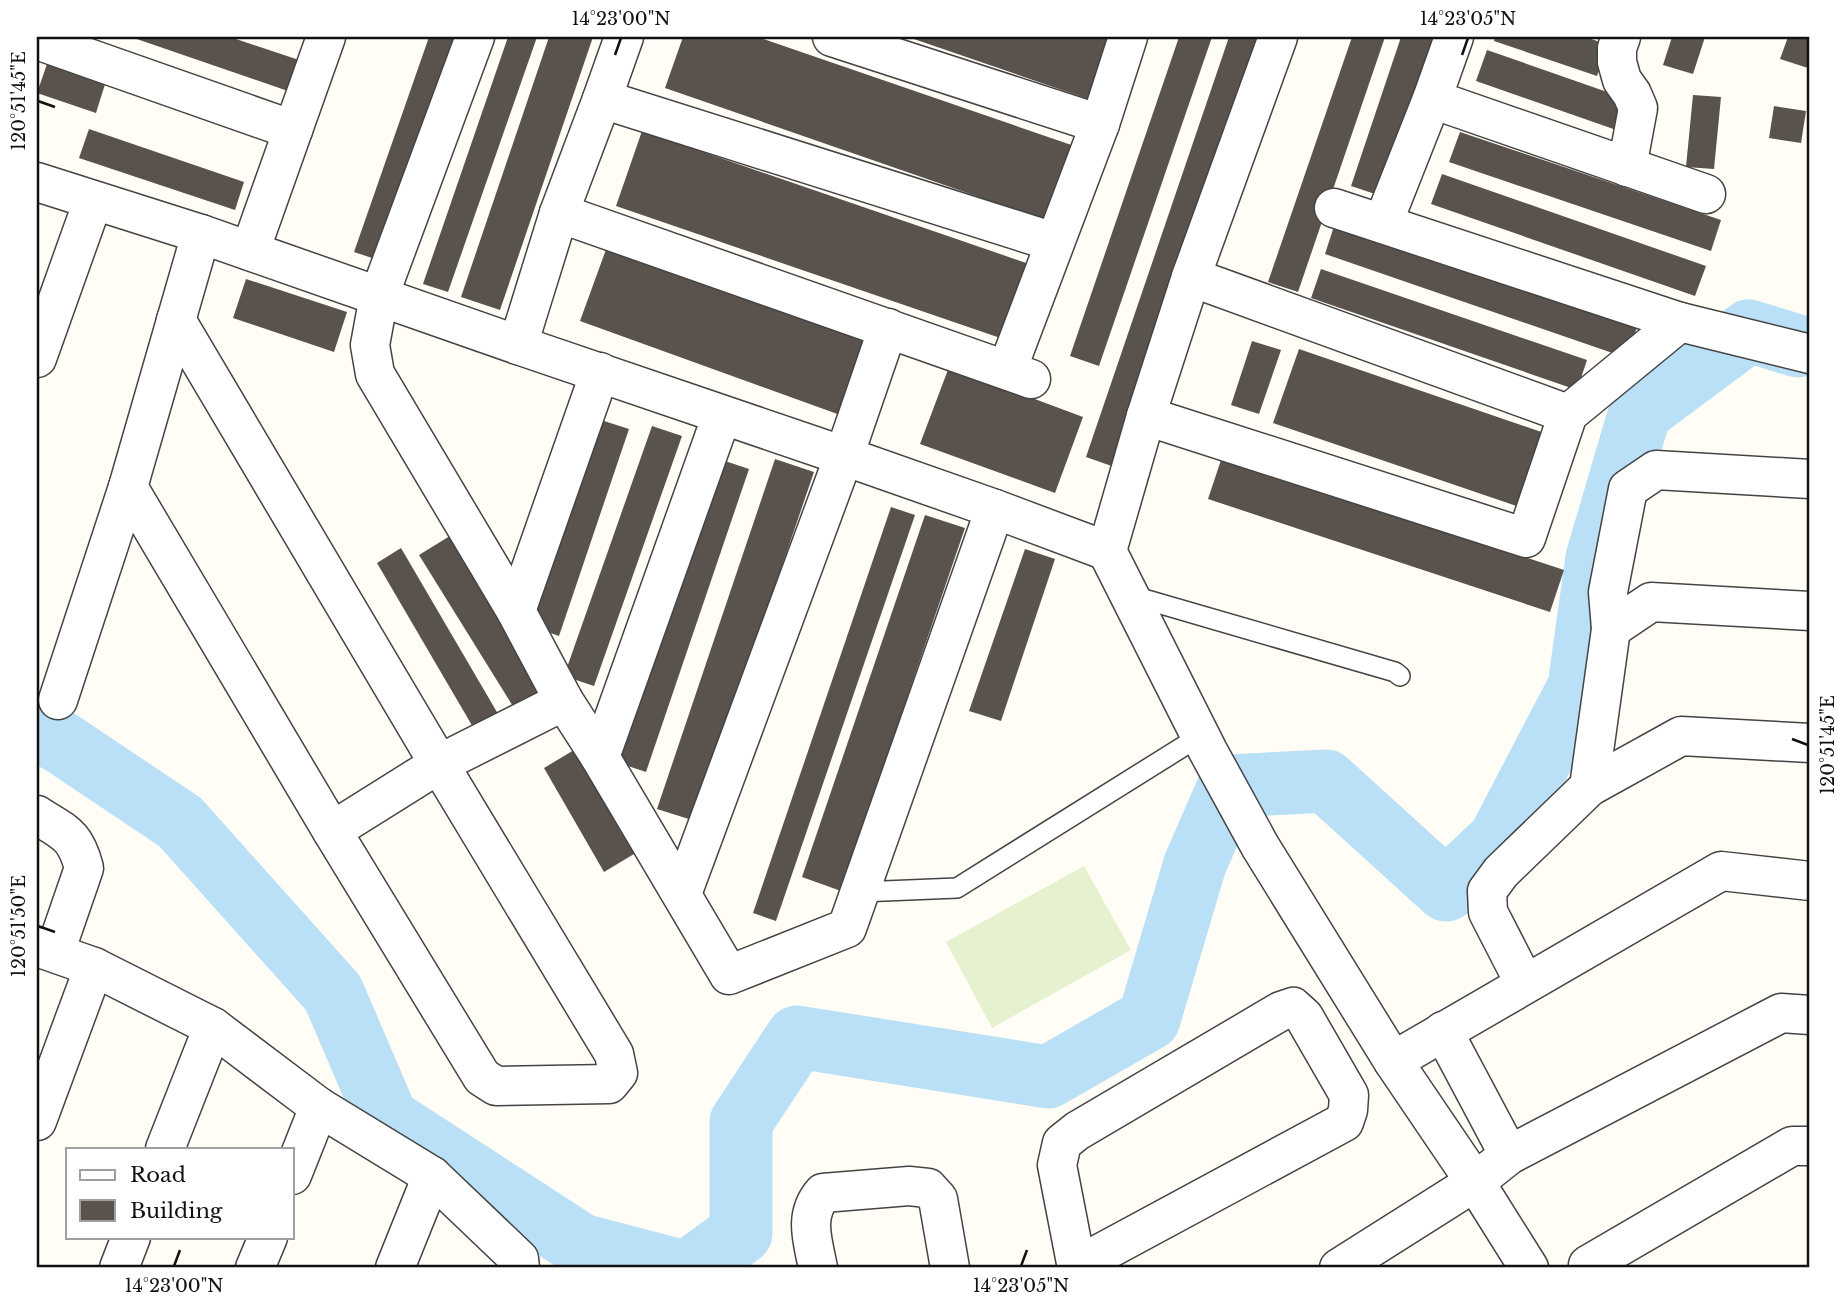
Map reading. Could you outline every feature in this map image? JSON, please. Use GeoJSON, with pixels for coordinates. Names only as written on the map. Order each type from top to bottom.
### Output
{"type":"FeatureCollection","features":[{"type":"Feature","properties":{"kind":"street"},"geometry":{"type":"LineString","coordinates":[[250,251],[326,37]]}},
{"type":"Feature","properties":{"kind":"street"},"geometry":{"type":"LineString","coordinates":[[475,37],[379,296],[370,345],[375,374],[516,611],[564,701],[729,975],[847,928],[995,509]]}},
{"type":"Feature","properties":{"kind":"street"},"geometry":{"type":"LineString","coordinates":[[519,345],[559,213],[624,37]]}},
{"type":"Feature","properties":{"kind":"street"},"geometry":{"type":"LineString","coordinates":[[832,37],[1100,124]]}},
{"type":"Feature","properties":{"kind":"street"},"geometry":{"type":"LineString","coordinates":[[559,213],[1019,374],[1054,242],[1100,124],[1128,37]]}},
{"type":"Feature","properties":{"kind":"street"},"geometry":{"type":"LineString","coordinates":[[1278,37],[1191,277],[1146,416],[1107,551],[1204,744],[1260,846],[1393,1061],[1529,1268]]}},
{"type":"Feature","properties":{"kind":"street"},"geometry":{"type":"LineString","coordinates":[[1383,223],[1454,37]]}},
{"type":"Feature","properties":{"kind":"street"},"geometry":{"type":"LineString","coordinates":[[1622,37],[1617,48],[1617,62],[1622,80],[1638,108],[1627,167]]}},
{"type":"Feature","properties":{"kind":"street"},"geometry":{"type":"LineString","coordinates":[[37,40],[293,130]]}},
{"type":"Feature","properties":{"kind":"street"},"geometry":{"type":"LineString","coordinates":[[603,99],[1054,242]]}},
{"type":"Feature","properties":{"kind":"street"},"geometry":{"type":"LineString","coordinates":[[1432,99],[1706,194]]}},
{"type":"Feature","properties":{"kind":"street"},"geometry":{"type":"LineString","coordinates":[[37,182],[201,234],[844,456],[1107,551]]}},
{"type":"Feature","properties":{"kind":"street"},"geometry":{"type":"LineString","coordinates":[[37,358],[93,201]]}},
{"type":"Feature","properties":{"kind":"street"},"geometry":{"type":"LineString","coordinates":[[1334,208],[1680,322],[1810,354]]}},
{"type":"Feature","properties":{"kind":"street"},"geometry":{"type":"LineString","coordinates":[[52,689],[128,487],[201,234]]}},
{"type":"Feature","properties":{"kind":"street"},"geometry":{"type":"LineString","coordinates":[[1191,277],[1568,414]]}},
{"type":"Feature","properties":{"kind":"street"},"geometry":{"type":"LineString","coordinates":[[128,487],[482,1077],[496,1086],[609,1084],[618,1073],[614,1054],[176,320]]}},
{"type":"Feature","properties":{"kind":"street"},"geometry":{"type":"LineString","coordinates":[[1146,416],[1526,538],[1568,414],[1680,322]]}},
{"type":"Feature","properties":{"kind":"street"},"geometry":{"type":"LineString","coordinates":[[682,894],[844,456],[888,328]]}},
{"type":"Feature","properties":{"kind":"street"},"geometry":{"type":"LineString","coordinates":[[516,611],[600,372]]}},
{"type":"Feature","properties":{"kind":"street"},"geometry":{"type":"LineString","coordinates":[[600,757],[722,415]]}},
{"type":"Feature","properties":{"kind":"street"},"geometry":{"type":"LineString","coordinates":[[1589,786],[1611,629],[1608,592],[1628,489],[1656,470],[1810,480]]}},
{"type":"Feature","properties":{"kind":"street"},"geometry":{"type":"LineString","coordinates":[[1611,629],[1651,602],[1810,611]]}},
{"type":"Feature","properties":{"kind":"street"},"geometry":{"type":"LineString","coordinates":[[332,831],[439,764],[564,701]]}},
{"type":"Feature","properties":{"kind":"street"},"geometry":{"type":"LineString","coordinates":[[1525,984],[1488,912],[1487,891],[1502,872],[1589,786],[1681,736],[1810,743]]}},
{"type":"Feature","properties":{"kind":"street"},"geometry":{"type":"LineString","coordinates":[[37,815],[72,838],[84,867],[46,950],[94,967],[213,1027],[319,1107],[432,1176],[519,1259],[520,1268]]}},
{"type":"Feature","properties":{"kind":"street"},"geometry":{"type":"LineString","coordinates":[[1393,1061],[1721,871],[1810,881]]}},
{"type":"Feature","properties":{"kind":"street"},"geometry":{"type":"LineString","coordinates":[[37,1121],[94,967]]}},
{"type":"Feature","properties":{"kind":"street"},"geometry":{"type":"LineString","coordinates":[[1293,1007],[1304,1017],[1349,1095],[1344,1122],[1077,1267],[1057,1165],[1062,1143],[1089,1124],[1281,1011],[1293,1007]]}},
{"type":"Feature","properties":{"kind":"street"},"geometry":{"type":"LineString","coordinates":[[1339,1268],[1475,1182],[1510,1155],[1781,1013],[1810,1015]]}},
{"type":"Feature","properties":{"kind":"street"},"geometry":{"type":"LineString","coordinates":[[165,1148],[213,1027]]}},
{"type":"Feature","properties":{"kind":"street"},"geometry":{"type":"LineString","coordinates":[[1443,1031],[1510,1155]]}},
{"type":"Feature","properties":{"kind":"street"},"geometry":{"type":"LineString","coordinates":[[294,1170],[319,1107]]}},
{"type":"Feature","properties":{"kind":"street"},"geometry":{"type":"LineString","coordinates":[[1585,1267],[1792,1146],[1810,1146]]}},
{"type":"Feature","properties":{"kind":"street"},"geometry":{"type":"LineString","coordinates":[[395,1268],[432,1176]]}},
{"type":"Feature","properties":{"kind":"street"},"geometry":{"type":"LineString","coordinates":[[818,1268],[810,1225],[814,1203],[823,1193],[909,1186],[928,1188],[938,1199],[950,1268]]}},
{"type":"Feature","properties":{"kind":"street"},"geometry":{"type":"LineString","coordinates":[[119,1268],[131,1238]]}},
{"type":"Feature","properties":{"kind":"street"},"geometry":{"type":"LineString","coordinates":[[255,1268],[268,1238]]}},
{"type":"Feature","properties":{"kind":"lane"},"geometry":{"type":"LineString","coordinates":[[1128,594],[1395,672],[1401,676]]}},
{"type":"Feature","properties":{"kind":"lane"},"geometry":{"type":"LineString","coordinates":[[860,892],[957,888],[1204,744]]}},
{"type":"Feature","properties":{"kind":"green space"},"geometry":{"type":"Polygon","coordinates":[[[1084,866],[1131,950],[992,1028],[946,942],[1084,866]]]}},
{"type":"Feature","properties":{"kind":"building"},"geometry":{"type":"Polygon","coordinates":[[[131,37],[230,37],[299,60],[288,91],[131,37]]]}},
{"type":"Feature","properties":{"kind":"building"},"geometry":{"type":"Polygon","coordinates":[[[429,37],[466,37],[387,263],[354,252],[429,37]]]}},
{"type":"Feature","properties":{"kind":"building"},"geometry":{"type":"Polygon","coordinates":[[[508,37],[537,37],[448,292],[423,284],[508,37]]]}},
{"type":"Feature","properties":{"kind":"building"},"geometry":{"type":"Polygon","coordinates":[[[549,37],[593,37],[500,310],[461,297],[549,37]]]}},
{"type":"Feature","properties":{"kind":"building"},"geometry":{"type":"Polygon","coordinates":[[[683,37],[758,37],[1086,150],[1060,225],[665,88],[683,37]]]}},
{"type":"Feature","properties":{"kind":"building"},"geometry":{"type":"Polygon","coordinates":[[[908,37],[1120,37],[1097,102],[908,37]]]}},
{"type":"Feature","properties":{"kind":"building"},"geometry":{"type":"Polygon","coordinates":[[[1179,37],[1212,37],[1099,366],[1070,356],[1179,37]]]}},
{"type":"Feature","properties":{"kind":"building"},"geometry":{"type":"Polygon","coordinates":[[[1229,37],[1267,37],[1120,469],[1086,457],[1229,37]]]}},
{"type":"Feature","properties":{"kind":"building"},"geometry":{"type":"Polygon","coordinates":[[[1352,37],[1385,37],[1298,292],[1268,282],[1352,37]]]}},
{"type":"Feature","properties":{"kind":"building"},"geometry":{"type":"Polygon","coordinates":[[[1401,37],[1442,37],[1387,198],[1351,186],[1401,37]]]}},
{"type":"Feature","properties":{"kind":"building"},"geometry":{"type":"Polygon","coordinates":[[[1495,37],[1586,37],[1608,45],[1597,76],[1494,41],[1495,37]]]}},
{"type":"Feature","properties":{"kind":"building"},"geometry":{"type":"Polygon","coordinates":[[[1672,37],[1705,37],[1693,74],[1663,65],[1672,37]]]}},
{"type":"Feature","properties":{"kind":"building"},"geometry":{"type":"Polygon","coordinates":[[[1788,37],[1810,37],[1808,68],[1780,59],[1788,37]]]}},
{"type":"Feature","properties":{"kind":"building"},"geometry":{"type":"Polygon","coordinates":[[[1487,50],[1633,101],[1622,132],[1476,81],[1487,50]]]}},
{"type":"Feature","properties":{"kind":"building"},"geometry":{"type":"Polygon","coordinates":[[[48,61],[106,81],[96,113],[37,93],[48,61]]]}},
{"type":"Feature","properties":{"kind":"building"},"geometry":{"type":"Polygon","coordinates":[[[1693,95],[1721,97],[1714,169],[1686,167],[1693,95]]]}},
{"type":"Feature","properties":{"kind":"building"},"geometry":{"type":"Polygon","coordinates":[[[1774,106],[1806,111],[1801,143],[1769,138],[1774,106]]]}},
{"type":"Feature","properties":{"kind":"building"},"geometry":{"type":"Polygon","coordinates":[[[89,129],[244,182],[235,210],[79,158],[89,129]]]}},
{"type":"Feature","properties":{"kind":"building"},"geometry":{"type":"Polygon","coordinates":[[[642,131],[1038,267],[1012,342],[616,206],[642,131]]]}},
{"type":"Feature","properties":{"kind":"building"},"geometry":{"type":"Polygon","coordinates":[[[1460,132],[1721,220],[1711,251],[1449,162],[1460,132]]]}},
{"type":"Feature","properties":{"kind":"building"},"geometry":{"type":"Polygon","coordinates":[[[1442,174],[1706,266],[1695,296],[1431,204],[1442,174]]]}},
{"type":"Feature","properties":{"kind":"building"},"geometry":{"type":"Polygon","coordinates":[[[1336,220],[1638,324],[1627,358],[1325,254],[1336,220]]]}},
{"type":"Feature","properties":{"kind":"building"},"geometry":{"type":"Polygon","coordinates":[[[608,244],[882,343],[854,420],[580,321],[608,244]]]}},
{"type":"Feature","properties":{"kind":"building"},"geometry":{"type":"Polygon","coordinates":[[[1321,269],[1587,360],[1577,390],[1311,298],[1321,269]]]}},
{"type":"Feature","properties":{"kind":"building"},"geometry":{"type":"Polygon","coordinates":[[[246,279],[347,312],[334,352],[233,318],[246,279]]]}},
{"type":"Feature","properties":{"kind":"building"},"geometry":{"type":"Polygon","coordinates":[[[1252,341],[1281,350],[1259,414],[1231,405],[1252,341]]]}},
{"type":"Feature","properties":{"kind":"building"},"geometry":{"type":"Polygon","coordinates":[[[1299,349],[1559,438],[1534,512],[1273,423],[1299,349]]]}},
{"type":"Feature","properties":{"kind":"building"},"geometry":{"type":"Polygon","coordinates":[[[949,367],[1083,417],[1055,493],[920,444],[949,367]]]}},
{"type":"Feature","properties":{"kind":"building"},"geometry":{"type":"Polygon","coordinates":[[[601,420],[629,429],[559,636],[531,626],[601,420]]]}},
{"type":"Feature","properties":{"kind":"building"},"geometry":{"type":"Polygon","coordinates":[[[652,426],[682,436],[594,686],[564,676],[652,426]]]}},
{"type":"Feature","properties":{"kind":"building"},"geometry":{"type":"Polygon","coordinates":[[[1222,457],[1564,570],[1550,612],[1208,499],[1222,457]]]}},
{"type":"Feature","properties":{"kind":"building"},"geometry":{"type":"Polygon","coordinates":[[[775,459],[814,472],[695,821],[657,809],[775,459]]]}},
{"type":"Feature","properties":{"kind":"building"},"geometry":{"type":"Polygon","coordinates":[[[722,460],[749,469],[646,772],[619,763],[722,460]]]}},
{"type":"Feature","properties":{"kind":"building"},"geometry":{"type":"Polygon","coordinates":[[[891,507],[915,515],[776,921],[753,913],[891,507]]]}},
{"type":"Feature","properties":{"kind":"building"},"geometry":{"type":"Polygon","coordinates":[[[925,515],[965,528],[841,891],[802,877],[925,515]]]}},
{"type":"Feature","properties":{"kind":"building"},"geometry":{"type":"Polygon","coordinates":[[[458,531],[552,684],[514,708],[419,555],[458,531]]]}},
{"type":"Feature","properties":{"kind":"building"},"geometry":{"type":"Polygon","coordinates":[[[401,548],[501,719],[477,734],[377,563],[401,548]]]}},
{"type":"Feature","properties":{"kind":"building"},"geometry":{"type":"Polygon","coordinates":[[[1025,549],[1055,559],[1001,721],[969,711],[1025,549]]]}},
{"type":"Feature","properties":{"kind":"building"},"geometry":{"type":"Polygon","coordinates":[[[584,744],[644,848],[604,872],[544,768],[584,744]]]}},
{"type":"Feature","properties":{"kind":"waterway"},"geometry":{"type":"LineString","coordinates":[[693,1268],[741,1233],[741,1122],[797,1037],[1048,1077],[1149,1019],[1195,864],[1229,786],[1326,781],[1446,890],[1499,840],[1579,687],[1597,558],[1640,412],[1749,331],[1798,346]]}},
{"type":"Feature","properties":{"kind":"waterway"},"geometry":{"type":"LineString","coordinates":[[37,730],[62,743],[180,822],[333,993],[387,1119],[581,1245],[669,1268]]}}]}
